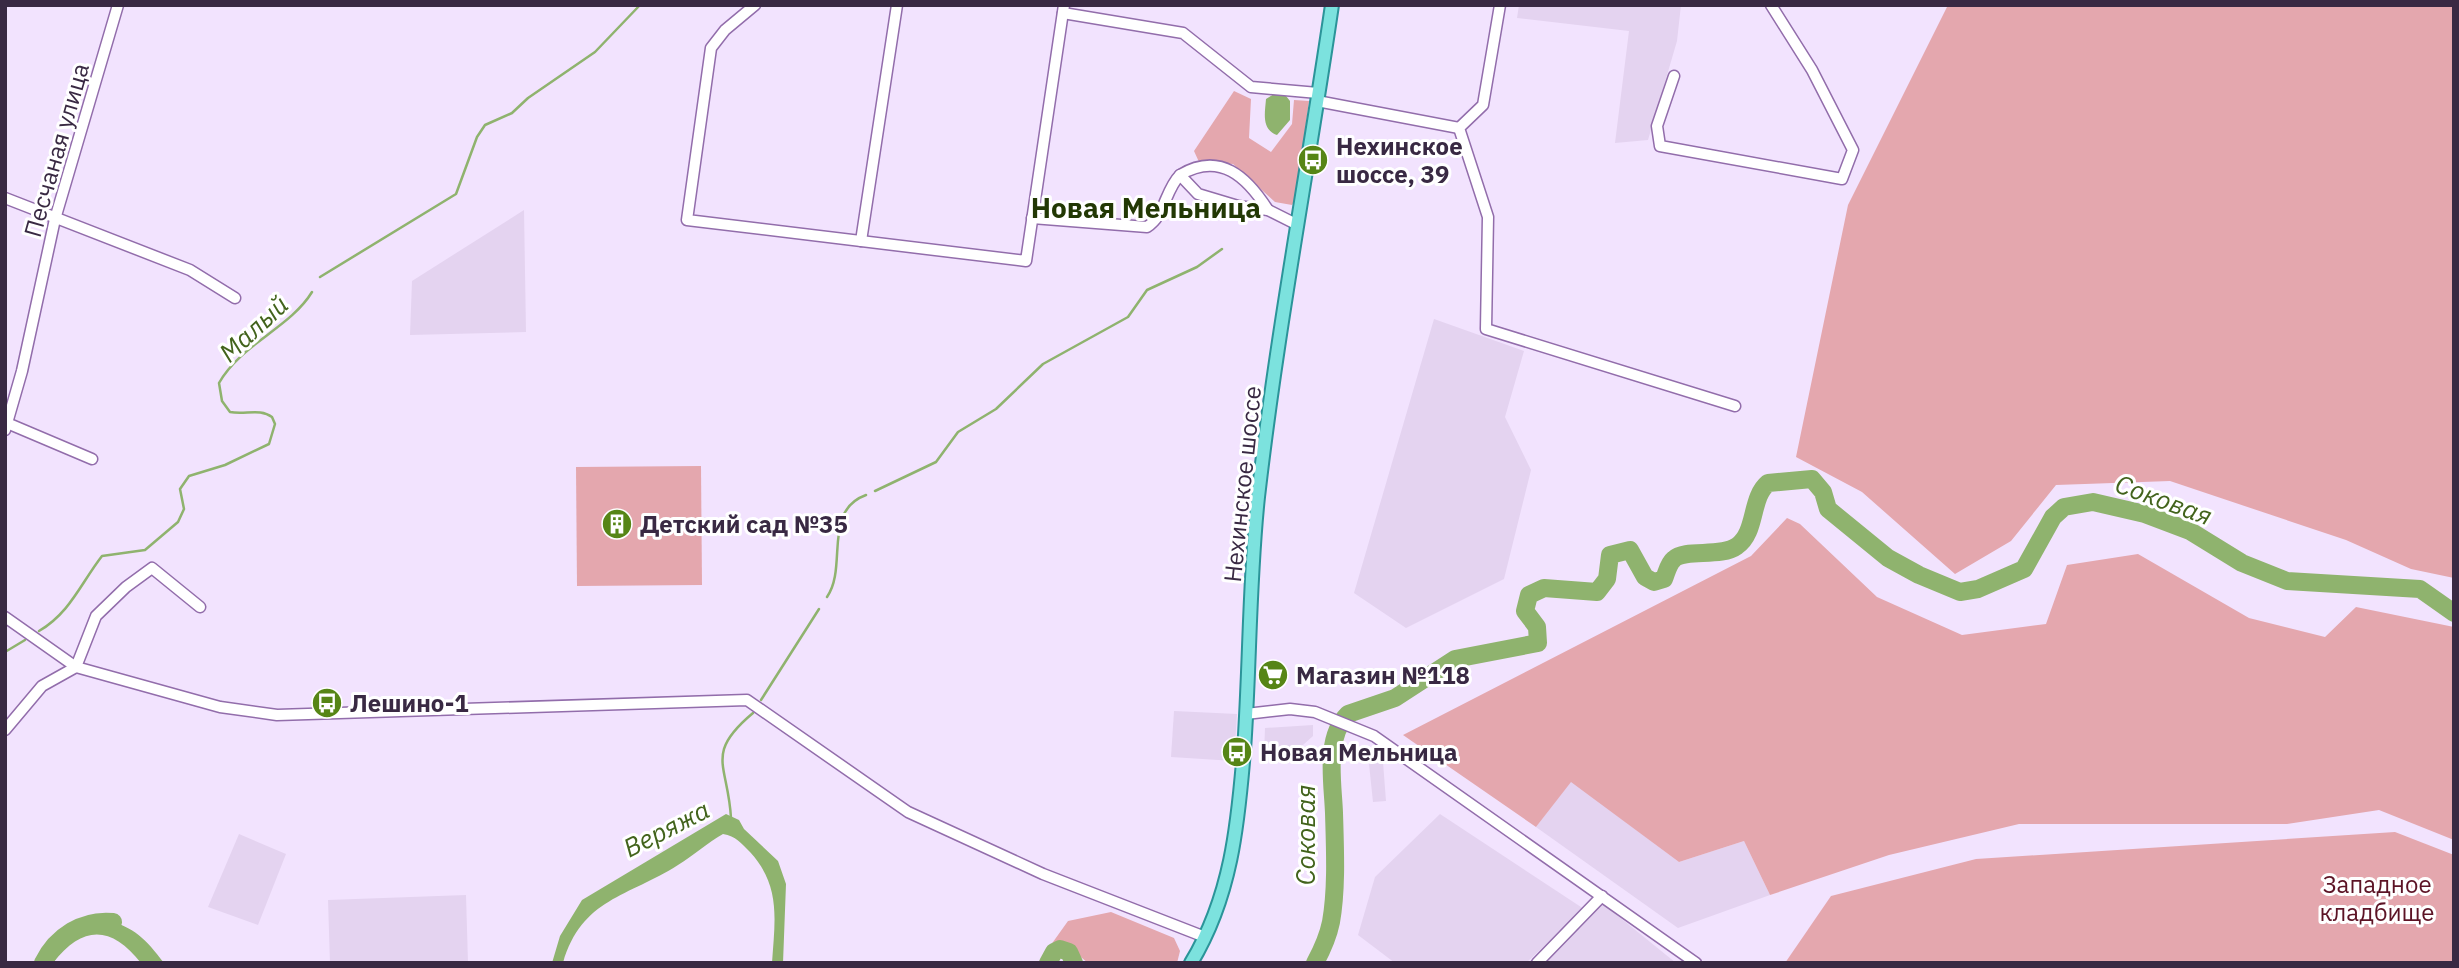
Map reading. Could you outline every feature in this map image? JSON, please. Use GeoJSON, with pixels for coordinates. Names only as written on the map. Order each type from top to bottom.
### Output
{"type":"FeatureCollection","features":[{"type":"Feature","properties":{"kind":"main road","name":"Нехинское шоссе"},"geometry":{"type":"LineString","coordinates":[[1191,963],[1222,895],[1235,848],[1246,714],[1256,518],[1332,5]]}},
{"type":"Feature","properties":{"kind":"street","name":"Песчаная улица"},"geometry":{"type":"LineString","coordinates":[[6,426],[22,371],[55,219],[118,5]]}},
{"type":"Feature","properties":{"kind":"street"},"geometry":{"type":"LineString","coordinates":[[755,5],[725,30],[711,48],[687,220],[1026,261],[1064,9],[1184,33],[1251,87],[1318,97],[1459,128]]}},
{"type":"Feature","properties":{"kind":"street"},"geometry":{"type":"LineString","coordinates":[[861,241],[897,5]]}},
{"type":"Feature","properties":{"kind":"street"},"geometry":{"type":"LineString","coordinates":[[1459,128],[1483,105],[1500,5]]}},
{"type":"Feature","properties":{"kind":"street"},"geometry":{"type":"LineString","coordinates":[[1674,76],[1657,126],[1660,146],[1842,178],[1853,150],[1812,70],[1772,5]]}},
{"type":"Feature","properties":{"kind":"street"},"geometry":{"type":"LineString","coordinates":[[1459,128],[1488,217],[1486,329],[1735,407]]}},
{"type":"Feature","properties":{"kind":"street"},"geometry":{"type":"LineString","coordinates":[[1032,218],[1147,227],[1157,219],[1171,184],[1180,174],[1197,165],[1231,169],[1248,182],[1268,210]]}},
{"type":"Feature","properties":{"kind":"street"},"geometry":{"type":"LineString","coordinates":[[1180,174],[1198,194],[1238,206],[1268,210],[1298,225]]}},
{"type":"Feature","properties":{"kind":"street"},"geometry":{"type":"LineString","coordinates":[[5,198],[190,271],[235,298]]}},
{"type":"Feature","properties":{"kind":"street"},"geometry":{"type":"LineString","coordinates":[[6,426],[92,459]]}},
{"type":"Feature","properties":{"kind":"street"},"geometry":{"type":"LineString","coordinates":[[5,730],[42,687],[76,667],[96,616],[126,587],[152,568],[200,607]]}},
{"type":"Feature","properties":{"kind":"street"},"geometry":{"type":"LineString","coordinates":[[5,617],[76,667],[220,707],[277,715],[747,699],[908,811],[1043,874],[1205,937]]}},
{"type":"Feature","properties":{"kind":"street"},"geometry":{"type":"LineString","coordinates":[[1246,714],[1290,709],[1315,712],[1374,736],[1696,963]]}},
{"type":"Feature","properties":{"kind":"street"},"geometry":{"type":"LineString","coordinates":[[1536,963],[1602,896]]}},
{"type":"Feature","properties":{"kind":"shaded area"},"geometry":{"type":"Polygon","coordinates":[[[1519,5],[1681,5],[1677,41],[1648,140],[1615,143],[1629,31],[1517,18],[1519,5]]]}},
{"type":"Feature","properties":{"kind":"shaded area"},"geometry":{"type":"Polygon","coordinates":[[[1274,94],[1286,96],[1290,101],[1290,120],[1277,135],[1268,129],[1265,120],[1266,99],[1274,94]]]}},
{"type":"Feature","properties":{"kind":"shaded area"},"geometry":{"type":"Polygon","coordinates":[[[524,210],[526,332],[410,335],[412,281],[524,210]]]}},
{"type":"Feature","properties":{"kind":"shaded area"},"geometry":{"type":"Polygon","coordinates":[[[1434,319],[1524,351],[1505,417],[1531,470],[1504,579],[1406,628],[1354,593],[1434,319]]]}},
{"type":"Feature","properties":{"kind":"shaded area"},"geometry":{"type":"Polygon","coordinates":[[[1174,711],[1237,714],[1234,761],[1171,757],[1174,711]]]}},
{"type":"Feature","properties":{"kind":"shaded area"},"geometry":{"type":"Polygon","coordinates":[[[1313,725],[1313,736],[1294,753],[1264,756],[1265,728],[1313,725]]]}},
{"type":"Feature","properties":{"kind":"shaded area"},"geometry":{"type":"Polygon","coordinates":[[[1383,762],[1386,801],[1373,802],[1369,764],[1383,762]]]}},
{"type":"Feature","properties":{"kind":"shaded area"},"geometry":{"type":"Polygon","coordinates":[[[1571,781],[1679,862],[1744,841],[1770,895],[1678,928],[1536,827],[1571,781]]]}},
{"type":"Feature","properties":{"kind":"shaded area"},"geometry":{"type":"Polygon","coordinates":[[[726,814],[739,820],[744,829],[778,861],[786,884],[783,963],[772,963],[775,918],[767,878],[744,846],[735,838],[723,834],[678,865],[595,912],[571,941],[563,963],[552,963],[560,936],[582,900],[726,814]]]}},
{"type":"Feature","properties":{"kind":"shaded area"},"geometry":{"type":"Polygon","coordinates":[[[1440,814],[1584,909],[1526,963],[1395,963],[1358,935],[1375,877],[1440,814]]]}},
{"type":"Feature","properties":{"kind":"shaded area"},"geometry":{"type":"Polygon","coordinates":[[[239,834],[286,854],[258,925],[208,907],[239,834]]]}},
{"type":"Feature","properties":{"kind":"shaded area"},"geometry":{"type":"Polygon","coordinates":[[[466,895],[468,963],[330,963],[328,900],[466,895]]]}},
{"type":"Feature","properties":{"kind":"shaded area"},"geometry":{"type":"Polygon","coordinates":[[[1602,903],[1676,963],[1543,963],[1602,903]]]}},
{"type":"Feature","properties":{"kind":"shaded area"},"geometry":{"type":"Polygon","coordinates":[[[105,919],[139,935],[164,963],[141,963],[119,942],[97,934],[75,941],[53,963],[40,963],[60,939],[85,925],[105,919]]]}},
{"type":"Feature","properties":{"kind":"green space"},"geometry":{"type":"Polygon","coordinates":[[[1948,5],[2454,5],[2454,578],[2411,569],[2346,540],[2170,481],[2056,485],[2011,541],[1955,574],[1862,492],[1796,457],[1848,205],[1948,5]]]}},
{"type":"Feature","properties":{"kind":"green space"},"geometry":{"type":"Polygon","coordinates":[[[1234,91],[1251,99],[1249,138],[1271,152],[1292,124],[1294,100],[1309,101],[1296,198],[1292,205],[1275,202],[1233,164],[1199,162],[1194,151],[1234,91]]]}},
{"type":"Feature","properties":{"kind":"green space"},"geometry":{"type":"Polygon","coordinates":[[[701,466],[702,585],[577,586],[576,467],[701,466]]]}},
{"type":"Feature","properties":{"kind":"green space"},"geometry":{"type":"Polygon","coordinates":[[[1787,518],[1800,524],[1877,597],[1962,635],[2046,624],[2067,565],[2138,554],[2249,618],[2325,637],[2356,607],[2454,627],[2454,840],[2379,810],[2287,824],[2019,824],[1889,855],[1770,895],[1744,841],[1679,862],[1571,782],[1536,827],[1403,735],[1751,556],[1787,518]]]}},
{"type":"Feature","properties":{"kind":"green space","name":"Западное кладбище"},"geometry":{"type":"Polygon","coordinates":[[[2395,832],[2454,855],[2454,963],[1785,963],[1831,896],[1976,859],[2395,832]]]}},
{"type":"Feature","properties":{"kind":"green space"},"geometry":{"type":"Polygon","coordinates":[[[1111,912],[1174,938],[1180,951],[1177,963],[1088,963],[1070,948],[1052,963],[1038,963],[1068,921],[1111,912]]]}},
{"type":"Feature","properties":{"kind":"waterway","name":"Малый"},"geometry":{"type":"LineString","coordinates":[[320,277],[456,194],[477,137],[485,125],[512,113],[528,98],[595,52],[640,5]]}},
{"type":"Feature","properties":{"kind":"waterway"},"geometry":{"type":"LineString","coordinates":[[875,491],[936,462],[958,432],[996,409],[1043,364],[1128,317],[1147,290],[1197,267],[1222,249]]}},
{"type":"Feature","properties":{"kind":"waterway","name":"Малый"},"geometry":{"type":"LineString","coordinates":[[39,631],[50,624],[67,606],[102,556],[145,550],[178,522],[184,509],[180,489],[189,476],[225,465],[269,444],[275,424],[272,417],[257,412],[230,412],[222,401],[219,383],[240,357],[291,316],[312,292]]}},
{"type":"Feature","properties":{"kind":"waterway","name":"Соковая"},"geometry":{"type":"LineString","coordinates":[[1315,963],[1331,922],[1335,868],[1333,748],[1340,724],[1348,714],[1395,698],[1455,659],[1538,643],[1537,627],[1525,611],[1529,595],[1544,588],[1597,592],[1607,579],[1610,555],[1630,550],[1645,577],[1654,582],[1664,579],[1670,563],[1679,556],[1730,550],[1737,546],[1748,532],[1758,497],[1768,483],[1812,479],[1823,492],[1828,509],[1888,558],[1919,575],[1960,592],[1978,589],[2024,569],[2053,517],[2064,507],[2093,502],[2145,514],[2190,531],[2242,563],[2287,581],[2420,589],[2454,613]]}},
{"type":"Feature","properties":{"kind":"waterway"},"geometry":{"type":"LineString","coordinates":[[827,597],[836,571],[840,526],[844,513],[866,495]]}},
{"type":"Feature","properties":{"kind":"waterway"},"geometry":{"type":"LineString","coordinates":[[761,700],[819,609]]}},
{"type":"Feature","properties":{"kind":"waterway","name":"Малый"},"geometry":{"type":"LineString","coordinates":[[5,652],[25,640]]}},
{"type":"Feature","properties":{"kind":"waterway"},"geometry":{"type":"LineString","coordinates":[[731,818],[722,761],[724,750],[728,739],[753,713]]}},
{"type":"Feature","properties":{"kind":"waterway","name":"Веряжа"},"geometry":{"type":"LineString","coordinates":[[43,963],[55,945],[72,931],[91,923],[113,922]]}},
{"type":"Feature","properties":{"kind":"waterway","name":"Веряжа"},"geometry":{"type":"LineString","coordinates":[[1048,963],[1054,952],[1060,949],[1069,952],[1074,963]]}},
{"type":"Feature","properties":{"kind":"place","name":"Нехинское шоссе, 39"},"geometry":{"type":"Point","coordinates":[1313,160]}},
{"type":"Feature","properties":{"kind":"place","name":"Детский сад №35"},"geometry":{"type":"Point","coordinates":[617,524]}},
{"type":"Feature","properties":{"kind":"place","name":"Магазин №118"},"geometry":{"type":"Point","coordinates":[1273,675]}},
{"type":"Feature","properties":{"kind":"place","name":"Лешино-1"},"geometry":{"type":"Point","coordinates":[327,703]}},
{"type":"Feature","properties":{"kind":"place","name":"Новая Мельница"},"geometry":{"type":"Point","coordinates":[1237,752]}},
{"type":"Feature","properties":{"kind":"district","name":"Новая Мельница"},"geometry":{"type":"Point","coordinates":[1146,207]}}]}
